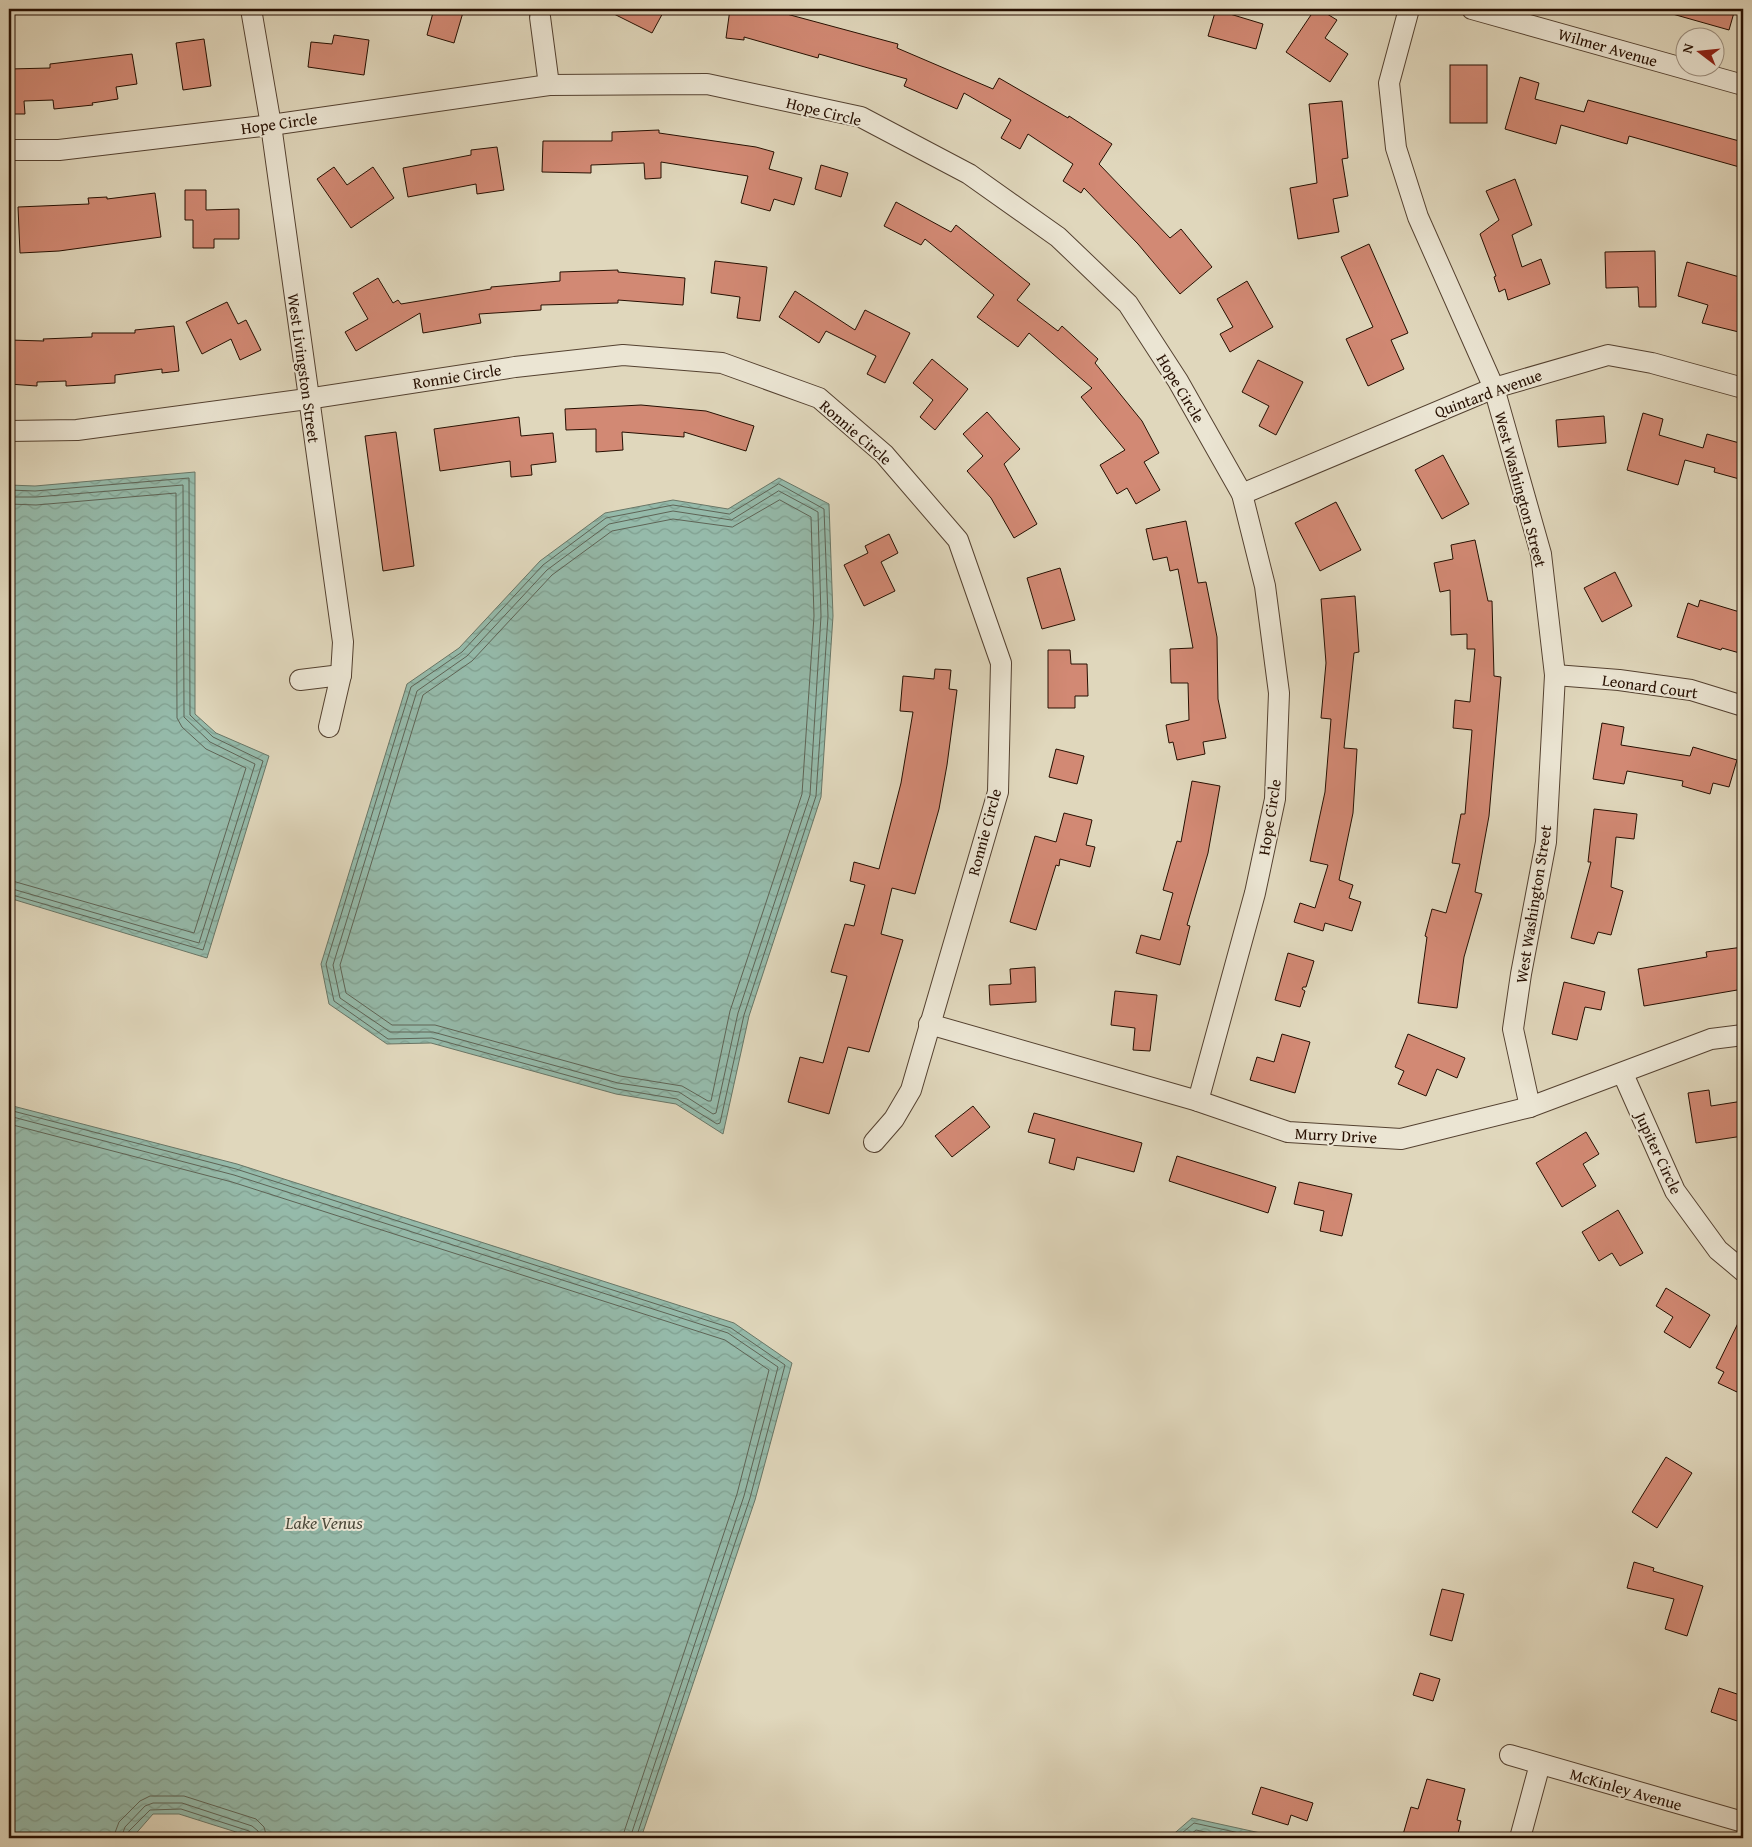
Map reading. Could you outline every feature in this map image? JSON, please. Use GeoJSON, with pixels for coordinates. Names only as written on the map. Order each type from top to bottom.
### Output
{"type":"FeatureCollection","features":[{"type":"Feature","properties":{"kind":"street","name":"West Livingston Street"},"geometry":{"type":"LineString","coordinates":[[251,9],[271,125],[342,642],[341,675],[330,727]]}},
{"type":"Feature","properties":{"kind":"street","name":"West Washington Street"},"geometry":{"type":"LineString","coordinates":[[1410,9],[1389,83],[1396,148],[1418,217],[1494,388],[1541,554],[1555,675],[1546,842],[1521,974],[1513,1029],[1530,1107]]}},
{"type":"Feature","properties":{"kind":"street","name":"Wilmer Avenue"},"geometry":{"type":"LineString","coordinates":[[1472,9],[1743,85]]}},
{"type":"Feature","properties":{"kind":"street"},"geometry":{"type":"LineString","coordinates":[[540,18],[548,85]]}},
{"type":"Feature","properties":{"kind":"street","name":"Hope Circle"},"geometry":{"type":"LineString","coordinates":[[9,150],[59,150],[271,125],[548,85],[707,84],[860,117],[969,174],[1058,237],[1128,304],[1178,381],[1242,494],[1265,586],[1279,692],[1275,799],[1255,892],[1198,1101]]}},
{"type":"Feature","properties":{"kind":"street","name":"Ronnie Circle"},"geometry":{"type":"LineString","coordinates":[[9,431],[77,430],[308,399],[515,367],[623,355],[722,363],[819,398],[884,454],[958,540],[1001,663],[998,792],[911,1090],[894,1119],[874,1142]]}},
{"type":"Feature","properties":{"kind":"street","name":"Quintard Avenue"},"geometry":{"type":"LineString","coordinates":[[1242,494],[1494,388],[1608,355],[1652,362],[1743,388]]}},
{"type":"Feature","properties":{"kind":"street"},"geometry":{"type":"LineString","coordinates":[[300,680],[341,675]]}},
{"type":"Feature","properties":{"kind":"street","name":"Leonard Court"},"geometry":{"type":"LineString","coordinates":[[1555,675],[1618,680],[1691,690],[1743,706]]}},
{"type":"Feature","properties":{"kind":"street","name":"Murry Drive"},"geometry":{"type":"LineString","coordinates":[[929,1024],[1198,1101],[1288,1132],[1401,1139],[1530,1107],[1623,1074],[1711,1039],[1743,1035]]}},
{"type":"Feature","properties":{"kind":"street","name":"Jupiter Circle"},"geometry":{"type":"LineString","coordinates":[[1623,1074],[1675,1191],[1718,1250],[1743,1271]]}},
{"type":"Feature","properties":{"kind":"street","name":"McKinley Avenue"},"geometry":{"type":"LineString","coordinates":[[1510,1755],[1743,1822]]}},
{"type":"Feature","properties":{"kind":"street"},"geometry":{"type":"LineString","coordinates":[[1520,1838],[1540,1764]]}},
{"type":"Feature","properties":{"kind":"water"},"geometry":{"type":"Polygon","coordinates":[[[195,472],[195,714],[216,733],[269,756],[207,958],[9,898],[9,485],[35,486],[195,472]]]}},
{"type":"Feature","properties":{"kind":"water"},"geometry":{"type":"Polygon","coordinates":[[[779,478],[829,504],[833,616],[821,797],[749,1016],[723,1134],[676,1104],[616,1094],[431,1043],[387,1044],[329,1004],[321,964],[407,684],[459,648],[540,561],[605,513],[673,500],[728,509],[779,478]]]}},
{"type":"Feature","properties":{"kind":"water","name":"Lake Venus"},"geometry":{"type":"Polygon","coordinates":[[[9,1105],[237,1164],[734,1323],[792,1363],[755,1500],[641,1838],[255,1838],[179,1814],[153,1814],[132,1838],[9,1838],[9,1105]]]}},
{"type":"Feature","properties":{"kind":"water"},"geometry":{"type":"Polygon","coordinates":[[[1192,1818],[1274,1836],[1276,1838],[1169,1838],[1192,1818]]]}},
{"type":"Feature","properties":{"kind":"building"},"geometry":{"type":"Polygon","coordinates":[[[434,9],[464,9],[454,43],[427,35],[434,9]]]}},
{"type":"Feature","properties":{"kind":"building"},"geometry":{"type":"Polygon","coordinates":[[[604,9],[665,9],[652,33],[604,9]]]}},
{"type":"Feature","properties":{"kind":"building"},"geometry":{"type":"Polygon","coordinates":[[[730,9],[768,9],[898,44],[897,48],[993,89],[999,78],[1068,118],[1069,116],[1112,144],[1099,164],[1170,238],[1181,229],[1212,267],[1180,294],[1138,244],[1084,188],[1081,193],[1063,181],[1073,164],[1028,134],[1020,149],[1001,138],[1011,120],[964,93],[957,109],[904,86],[907,79],[819,54],[818,58],[744,37],[744,40],[726,38],[730,9]]]}},
{"type":"Feature","properties":{"kind":"building"},"geometry":{"type":"Polygon","coordinates":[[[1216,9],[1232,9],[1230,14],[1263,24],[1256,49],[1208,36],[1216,9]]]}},
{"type":"Feature","properties":{"kind":"building"},"geometry":{"type":"Polygon","coordinates":[[[1315,9],[1319,9],[1337,20],[1325,38],[1348,54],[1330,82],[1286,52],[1315,9]]]}},
{"type":"Feature","properties":{"kind":"building"},"geometry":{"type":"Polygon","coordinates":[[[1670,9],[1735,9],[1729,30],[1669,13],[1670,9]]]}},
{"type":"Feature","properties":{"kind":"building"},"geometry":{"type":"Polygon","coordinates":[[[334,35],[369,40],[364,75],[308,67],[311,42],[332,44],[334,35]]]}},
{"type":"Feature","properties":{"kind":"building"},"geometry":{"type":"Polygon","coordinates":[[[204,39],[211,86],[183,90],[176,43],[204,39]]]}},
{"type":"Feature","properties":{"kind":"building"},"geometry":{"type":"Polygon","coordinates":[[[132,54],[137,84],[116,87],[118,99],[92,103],[93,105],[54,109],[53,100],[24,101],[25,114],[9,114],[9,69],[50,68],[50,64],[132,54]]]}},
{"type":"Feature","properties":{"kind":"building"},"geometry":{"type":"Polygon","coordinates":[[[1450,65],[1487,65],[1487,123],[1450,123],[1450,65]]]}},
{"type":"Feature","properties":{"kind":"building"},"geometry":{"type":"Polygon","coordinates":[[[1520,77],[1539,83],[1535,99],[1584,112],[1588,100],[1743,142],[1743,168],[1629,136],[1627,144],[1561,125],[1556,144],[1505,129],[1520,77]]]}},
{"type":"Feature","properties":{"kind":"building"},"geometry":{"type":"Polygon","coordinates":[[[1342,101],[1348,158],[1342,159],[1348,196],[1333,199],[1339,232],[1298,239],[1290,188],[1317,183],[1309,104],[1342,101]]]}},
{"type":"Feature","properties":{"kind":"building"},"geometry":{"type":"Polygon","coordinates":[[[659,130],[659,133],[756,147],[774,152],[769,169],[802,178],[794,205],[774,199],[770,211],[741,203],[748,176],[661,162],[661,178],[645,179],[644,163],[591,165],[591,173],[542,172],[543,141],[612,141],[612,132],[659,130]]]}},
{"type":"Feature","properties":{"kind":"building"},"geometry":{"type":"Polygon","coordinates":[[[497,147],[504,190],[477,194],[476,184],[408,197],[403,168],[471,155],[471,150],[497,147]]]}},
{"type":"Feature","properties":{"kind":"building"},"geometry":{"type":"Polygon","coordinates":[[[821,165],[848,173],[841,197],[815,189],[821,165]]]}},
{"type":"Feature","properties":{"kind":"building"},"geometry":{"type":"Polygon","coordinates":[[[334,167],[347,185],[373,167],[394,198],[351,228],[317,179],[334,167]]]}},
{"type":"Feature","properties":{"kind":"building"},"geometry":{"type":"Polygon","coordinates":[[[1515,179],[1532,225],[1512,235],[1522,267],[1541,259],[1550,284],[1508,300],[1505,289],[1499,292],[1494,277],[1496,276],[1480,234],[1499,220],[1486,191],[1515,179]]]}},
{"type":"Feature","properties":{"kind":"building"},"geometry":{"type":"Polygon","coordinates":[[[185,190],[206,190],[206,210],[239,209],[239,239],[214,239],[214,248],[193,248],[193,220],[185,220],[185,190]]]}},
{"type":"Feature","properties":{"kind":"building"},"geometry":{"type":"Polygon","coordinates":[[[155,193],[161,237],[59,251],[20,253],[18,207],[89,204],[88,198],[107,197],[107,199],[155,193]]]}},
{"type":"Feature","properties":{"kind":"building"},"geometry":{"type":"Polygon","coordinates":[[[896,202],[951,232],[956,225],[1030,284],[1017,300],[1058,331],[1062,326],[1098,359],[1095,363],[1142,421],[1159,453],[1144,462],[1160,490],[1136,504],[1127,488],[1117,494],[1100,465],[1125,450],[1081,397],[1092,388],[1029,333],[1018,347],[977,317],[994,295],[925,239],[921,245],[884,226],[896,202]]]}},
{"type":"Feature","properties":{"kind":"building"},"geometry":{"type":"Polygon","coordinates":[[[1369,244],[1408,333],[1391,340],[1404,369],[1368,386],[1346,339],[1373,327],[1341,257],[1369,244]]]}},
{"type":"Feature","properties":{"kind":"building"},"geometry":{"type":"Polygon","coordinates":[[[1655,251],[1656,307],[1639,307],[1638,287],[1606,288],[1605,252],[1655,251]]]}},
{"type":"Feature","properties":{"kind":"building"},"geometry":{"type":"Polygon","coordinates":[[[715,261],[767,267],[760,321],[737,318],[740,297],[711,293],[715,261]]]}},
{"type":"Feature","properties":{"kind":"building"},"geometry":{"type":"Polygon","coordinates":[[[1687,262],[1743,278],[1743,333],[1702,323],[1708,305],[1678,296],[1687,262]]]}},
{"type":"Feature","properties":{"kind":"building"},"geometry":{"type":"Polygon","coordinates":[[[618,270],[618,272],[685,278],[683,305],[618,300],[618,303],[541,305],[541,310],[479,314],[481,323],[423,333],[420,313],[356,351],[345,332],[368,319],[353,293],[378,278],[393,303],[398,300],[401,304],[491,289],[491,287],[560,281],[560,272],[618,270]]]}},
{"type":"Feature","properties":{"kind":"building"},"geometry":{"type":"Polygon","coordinates":[[[1247,281],[1273,327],[1230,352],[1220,334],[1233,327],[1217,299],[1247,281]]]}},
{"type":"Feature","properties":{"kind":"building"},"geometry":{"type":"Polygon","coordinates":[[[795,291],[855,330],[865,310],[910,333],[885,383],[867,374],[876,356],[826,331],[819,343],[779,317],[795,291]]]}},
{"type":"Feature","properties":{"kind":"building"},"geometry":{"type":"Polygon","coordinates":[[[227,302],[238,324],[246,320],[261,350],[240,360],[231,339],[202,354],[186,322],[227,302]]]}},
{"type":"Feature","properties":{"kind":"building"},"geometry":{"type":"Polygon","coordinates":[[[174,326],[179,371],[162,373],[162,369],[115,375],[115,383],[66,386],[66,381],[37,382],[37,386],[9,384],[9,340],[44,341],[43,339],[92,337],[92,333],[135,333],[135,330],[174,326]]]}},
{"type":"Feature","properties":{"kind":"building"},"geometry":{"type":"Polygon","coordinates":[[[932,359],[968,389],[935,430],[920,417],[933,400],[913,383],[932,359]]]}},
{"type":"Feature","properties":{"kind":"building"},"geometry":{"type":"Polygon","coordinates":[[[1258,360],[1303,382],[1276,435],[1259,426],[1269,406],[1242,392],[1258,360]]]}},
{"type":"Feature","properties":{"kind":"building"},"geometry":{"type":"Polygon","coordinates":[[[641,405],[706,411],[754,426],[746,451],[684,432],[684,437],[622,432],[623,450],[596,452],[596,429],[566,430],[565,409],[641,405]]]}},
{"type":"Feature","properties":{"kind":"building"},"geometry":{"type":"Polygon","coordinates":[[[987,412],[1020,449],[1004,464],[1037,524],[1014,538],[991,498],[967,471],[983,456],[963,434],[987,412]]]}},
{"type":"Feature","properties":{"kind":"building"},"geometry":{"type":"Polygon","coordinates":[[[1643,413],[1663,419],[1659,435],[1703,448],[1707,434],[1743,444],[1743,480],[1714,472],[1715,468],[1685,460],[1678,485],[1627,470],[1643,413]]]}},
{"type":"Feature","properties":{"kind":"building"},"geometry":{"type":"Polygon","coordinates":[[[1604,416],[1606,443],[1558,447],[1556,420],[1604,416]]]}},
{"type":"Feature","properties":{"kind":"building"},"geometry":{"type":"Polygon","coordinates":[[[519,417],[521,436],[553,433],[556,462],[531,465],[532,475],[511,477],[510,461],[440,471],[434,429],[519,417]]]}},
{"type":"Feature","properties":{"kind":"building"},"geometry":{"type":"Polygon","coordinates":[[[396,432],[414,566],[383,571],[365,436],[396,432]]]}},
{"type":"Feature","properties":{"kind":"building"},"geometry":{"type":"Polygon","coordinates":[[[1443,455],[1469,504],[1442,519],[1415,470],[1443,455]]]}},
{"type":"Feature","properties":{"kind":"building"},"geometry":{"type":"Polygon","coordinates":[[[1336,502],[1361,550],[1320,571],[1295,523],[1336,502]]]}},
{"type":"Feature","properties":{"kind":"building"},"geometry":{"type":"Polygon","coordinates":[[[1186,521],[1198,583],[1206,582],[1217,637],[1218,699],[1226,738],[1203,742],[1205,754],[1177,760],[1173,742],[1169,743],[1166,725],[1189,720],[1188,683],[1171,683],[1170,649],[1193,648],[1178,569],[1170,571],[1167,557],[1153,560],[1146,529],[1186,521]]]}},
{"type":"Feature","properties":{"kind":"building"},"geometry":{"type":"Polygon","coordinates":[[[889,534],[898,553],[881,562],[895,591],[864,606],[844,565],[868,553],[865,546],[889,534]]]}},
{"type":"Feature","properties":{"kind":"building"},"geometry":{"type":"Polygon","coordinates":[[[1475,540],[1488,601],[1492,601],[1494,676],[1501,677],[1489,816],[1475,892],[1482,894],[1464,957],[1457,1008],[1418,1003],[1427,937],[1425,936],[1432,909],[1446,913],[1460,864],[1452,863],[1461,814],[1465,814],[1472,730],[1453,728],[1455,700],[1470,702],[1475,649],[1467,649],[1467,634],[1451,635],[1450,590],[1440,592],[1434,563],[1453,559],[1451,545],[1475,540]]]}},
{"type":"Feature","properties":{"kind":"building"},"geometry":{"type":"Polygon","coordinates":[[[1060,568],[1075,620],[1042,629],[1027,578],[1060,568]]]}},
{"type":"Feature","properties":{"kind":"building"},"geometry":{"type":"Polygon","coordinates":[[[1615,572],[1632,606],[1602,622],[1584,588],[1615,572]]]}},
{"type":"Feature","properties":{"kind":"building"},"geometry":{"type":"Polygon","coordinates":[[[1355,596],[1359,652],[1354,653],[1344,748],[1357,749],[1353,813],[1339,880],[1353,885],[1349,898],[1361,902],[1352,931],[1325,923],[1323,931],[1294,922],[1300,903],[1315,908],[1328,865],[1310,861],[1325,792],[1331,719],[1321,718],[1326,663],[1321,599],[1355,596]]]}},
{"type":"Feature","properties":{"kind":"building"},"geometry":{"type":"Polygon","coordinates":[[[1700,600],[1743,613],[1743,654],[1722,648],[1721,650],[1677,637],[1688,603],[1698,607],[1700,600]]]}},
{"type":"Feature","properties":{"kind":"building"},"geometry":{"type":"Polygon","coordinates":[[[1048,650],[1070,650],[1071,664],[1087,664],[1088,696],[1075,696],[1075,708],[1048,708],[1048,650]]]}},
{"type":"Feature","properties":{"kind":"building"},"geometry":{"type":"Polygon","coordinates":[[[935,669],[951,670],[949,689],[957,690],[939,809],[915,894],[892,888],[881,934],[903,940],[869,1052],[848,1047],[829,1114],[788,1102],[800,1057],[823,1063],[847,976],[831,972],[845,924],[854,926],[865,885],[850,881],[854,862],[879,869],[901,783],[913,712],[900,711],[903,676],[934,679],[935,669]]]}},
{"type":"Feature","properties":{"kind":"building"},"geometry":{"type":"Polygon","coordinates":[[[1602,723],[1624,727],[1621,745],[1690,756],[1693,747],[1737,760],[1729,787],[1713,783],[1710,794],[1682,786],[1683,781],[1627,771],[1624,784],[1593,779],[1602,723]]]}},
{"type":"Feature","properties":{"kind":"building"},"geometry":{"type":"Polygon","coordinates":[[[1056,749],[1084,756],[1077,784],[1049,777],[1056,749]]]}},
{"type":"Feature","properties":{"kind":"building"},"geometry":{"type":"Polygon","coordinates":[[[1192,781],[1220,786],[1208,853],[1187,925],[1190,926],[1180,965],[1136,953],[1141,935],[1160,940],[1173,893],[1163,890],[1177,841],[1181,842],[1192,781]]]}},
{"type":"Feature","properties":{"kind":"building"},"geometry":{"type":"Polygon","coordinates":[[[1594,809],[1637,814],[1634,839],[1616,837],[1611,887],[1623,891],[1611,935],[1598,932],[1594,944],[1571,938],[1591,862],[1588,862],[1594,809]]]}},
{"type":"Feature","properties":{"kind":"building"},"geometry":{"type":"Polygon","coordinates":[[[1064,813],[1092,820],[1086,845],[1095,847],[1090,867],[1060,859],[1059,866],[1056,865],[1036,930],[1010,922],[1035,836],[1056,842],[1064,813]]]}},
{"type":"Feature","properties":{"kind":"building"},"geometry":{"type":"Polygon","coordinates":[[[1743,947],[1743,989],[1644,1006],[1638,969],[1707,957],[1706,952],[1743,947]]]}},
{"type":"Feature","properties":{"kind":"building"},"geometry":{"type":"Polygon","coordinates":[[[1288,953],[1314,961],[1306,987],[1302,989],[1305,991],[1300,1007],[1275,1000],[1288,953]]]}},
{"type":"Feature","properties":{"kind":"building"},"geometry":{"type":"Polygon","coordinates":[[[1035,967],[1036,1002],[990,1005],[989,985],[1011,984],[1010,969],[1035,967]]]}},
{"type":"Feature","properties":{"kind":"building"},"geometry":{"type":"Polygon","coordinates":[[[1564,982],[1605,992],[1601,1010],[1585,1007],[1577,1040],[1552,1034],[1564,982]]]}},
{"type":"Feature","properties":{"kind":"building"},"geometry":{"type":"Polygon","coordinates":[[[1115,991],[1157,995],[1150,1051],[1133,1050],[1135,1028],[1111,1025],[1115,991]]]}},
{"type":"Feature","properties":{"kind":"building"},"geometry":{"type":"Polygon","coordinates":[[[1282,1034],[1310,1042],[1295,1093],[1250,1080],[1257,1057],[1274,1062],[1282,1034]]]}},
{"type":"Feature","properties":{"kind":"building"},"geometry":{"type":"Polygon","coordinates":[[[1408,1034],[1465,1058],[1457,1078],[1437,1069],[1426,1096],[1398,1084],[1404,1071],[1395,1067],[1408,1034]]]}},
{"type":"Feature","properties":{"kind":"building"},"geometry":{"type":"Polygon","coordinates":[[[1709,1090],[1711,1106],[1743,1101],[1743,1136],[1696,1143],[1688,1093],[1709,1090]]]}},
{"type":"Feature","properties":{"kind":"building"},"geometry":{"type":"Polygon","coordinates":[[[973,1106],[990,1127],[952,1157],[935,1136],[973,1106]]]}},
{"type":"Feature","properties":{"kind":"building"},"geometry":{"type":"Polygon","coordinates":[[[1034,1113],[1142,1143],[1134,1172],[1077,1157],[1074,1170],[1049,1163],[1055,1139],[1028,1132],[1034,1113]]]}},
{"type":"Feature","properties":{"kind":"building"},"geometry":{"type":"Polygon","coordinates":[[[1586,1132],[1599,1154],[1583,1164],[1596,1186],[1562,1207],[1536,1163],[1586,1132]]]}},
{"type":"Feature","properties":{"kind":"building"},"geometry":{"type":"Polygon","coordinates":[[[1177,1156],[1276,1187],[1268,1213],[1169,1181],[1177,1156]]]}},
{"type":"Feature","properties":{"kind":"building"},"geometry":{"type":"Polygon","coordinates":[[[1299,1182],[1352,1194],[1342,1236],[1320,1231],[1324,1211],[1294,1204],[1299,1182]]]}},
{"type":"Feature","properties":{"kind":"building"},"geometry":{"type":"Polygon","coordinates":[[[1618,1210],[1643,1253],[1620,1266],[1612,1253],[1599,1261],[1582,1232],[1618,1210]]]}},
{"type":"Feature","properties":{"kind":"building"},"geometry":{"type":"Polygon","coordinates":[[[1666,1288],[1710,1315],[1690,1348],[1664,1332],[1673,1317],[1656,1306],[1666,1288]]]}},
{"type":"Feature","properties":{"kind":"building"},"geometry":{"type":"Polygon","coordinates":[[[1743,1313],[1743,1378],[1737,1392],[1718,1383],[1724,1372],[1716,1368],[1743,1313]]]}},
{"type":"Feature","properties":{"kind":"building"},"geometry":{"type":"Polygon","coordinates":[[[1666,1457],[1692,1473],[1657,1528],[1632,1512],[1666,1457]]]}},
{"type":"Feature","properties":{"kind":"building"},"geometry":{"type":"Polygon","coordinates":[[[1634,1562],[1654,1568],[1653,1571],[1703,1586],[1687,1636],[1665,1629],[1674,1599],[1627,1588],[1634,1562]]]}},
{"type":"Feature","properties":{"kind":"building"},"geometry":{"type":"Polygon","coordinates":[[[1442,1589],[1464,1594],[1452,1641],[1430,1635],[1442,1589]]]}},
{"type":"Feature","properties":{"kind":"building"},"geometry":{"type":"Polygon","coordinates":[[[1420,1673],[1440,1679],[1433,1701],[1413,1695],[1420,1673]]]}},
{"type":"Feature","properties":{"kind":"building"},"geometry":{"type":"Polygon","coordinates":[[[1719,1688],[1743,1696],[1743,1723],[1711,1712],[1719,1688]]]}},
{"type":"Feature","properties":{"kind":"building"},"geometry":{"type":"Polygon","coordinates":[[[1427,1779],[1465,1789],[1457,1820],[1461,1821],[1457,1838],[1402,1838],[1411,1807],[1418,1809],[1427,1779]]]}},
{"type":"Feature","properties":{"kind":"building"},"geometry":{"type":"Polygon","coordinates":[[[1261,1787],[1313,1803],[1307,1821],[1291,1815],[1288,1825],[1252,1814],[1261,1787]]]}}]}
